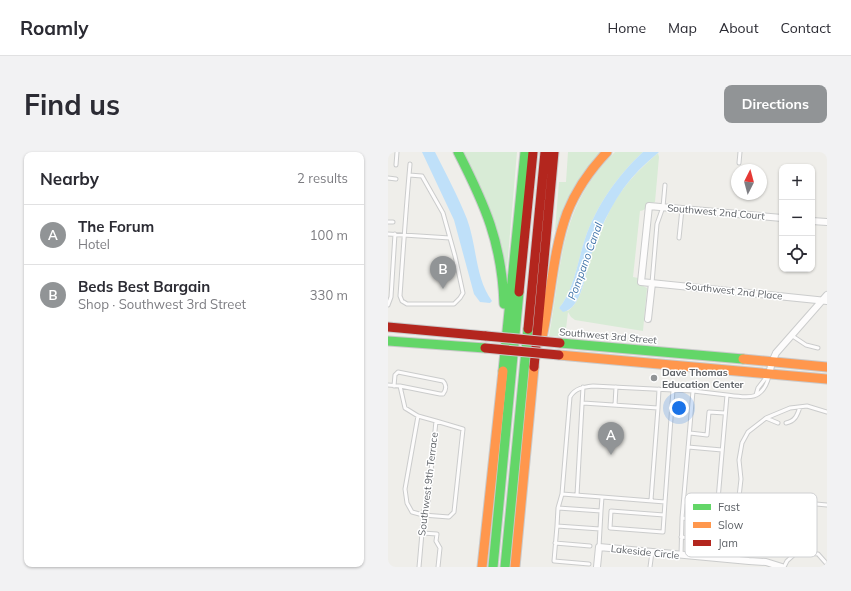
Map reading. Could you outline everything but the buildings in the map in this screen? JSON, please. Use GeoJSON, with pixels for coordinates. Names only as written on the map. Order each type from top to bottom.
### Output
{"type":"FeatureCollection","features":[{"type":"Feature","properties":{"kind":"main road"},"geometry":{"type":"LineString","coordinates":[[458,152],[483,202],[493,227],[497,244],[504,290],[503,374]]}},
{"type":"Feature","properties":{"kind":"main road"},"geometry":{"type":"LineString","coordinates":[[482,567],[525,152]]}},
{"type":"Feature","properties":{"kind":"main road"},"geometry":{"type":"LineString","coordinates":[[493,567],[533,152]]}},
{"type":"Feature","properties":{"kind":"main road"},"geometry":{"type":"LineString","coordinates":[[505,567],[546,152]]}},
{"type":"Feature","properties":{"kind":"main road"},"geometry":{"type":"LineString","coordinates":[[515,567],[532,371],[554,152]]}},
{"type":"Feature","properties":{"kind":"main road"},"geometry":{"type":"LineString","coordinates":[[532,371],[544,332],[559,241],[567,214],[586,178],[607,152]]}},
{"type":"Feature","properties":{"kind":"main road","name":"Southwest 3rd Street"},"geometry":{"type":"LineString","coordinates":[[388,327],[827,366]]}},
{"type":"Feature","properties":{"kind":"main road"},"geometry":{"type":"LineString","coordinates":[[388,341],[486,348],[827,379]]}},
{"type":"Feature","properties":{"kind":"street","name":"Southwest 2nd Court"},"geometry":{"type":"LineString","coordinates":[[641,282],[649,206],[779,218]]}},
{"type":"Feature","properties":{"kind":"street"},"geometry":{"type":"LineString","coordinates":[[815,221],[827,222]]}},
{"type":"Feature","properties":{"kind":"street","name":"Southwest 2nd Place"},"geometry":{"type":"LineString","coordinates":[[641,282],[824,301]]}},
{"type":"Feature","properties":{"kind":"street"},"geometry":{"type":"LineString","coordinates":[[648,319],[652,283]]}},
{"type":"Feature","properties":{"kind":"street"},"geometry":{"type":"LineString","coordinates":[[769,374],[776,352],[824,301],[827,295]]}},
{"type":"Feature","properties":{"kind":"street","name":"Lakeside Circle"},"geometry":{"type":"LineString","coordinates":[[597,567],[599,547],[685,555]]}},
{"type":"Feature","properties":{"kind":"street","name":"Lakeside Circle"},"geometry":{"type":"LineString","coordinates":[[702,557],[766,562],[783,567]]}},
{"type":"Feature","properties":{"kind":"lane"},"geometry":{"type":"LineString","coordinates":[[396,165],[397,152]]}},
{"type":"Feature","properties":{"kind":"lane"},"geometry":{"type":"LineString","coordinates":[[739,163],[740,152]]}},
{"type":"Feature","properties":{"kind":"lane"},"geometry":{"type":"LineString","coordinates":[[409,175],[422,176],[443,213],[455,256],[463,293],[454,304],[407,304],[402,301],[400,296],[404,235],[409,175],[410,164]]}},
{"type":"Feature","properties":{"kind":"lane"},"geometry":{"type":"LineString","coordinates":[[388,178],[396,179]]}},
{"type":"Feature","properties":{"kind":"lane"},"geometry":{"type":"LineString","coordinates":[[652,283],[657,224],[662,207],[665,185]]}},
{"type":"Feature","properties":{"kind":"lane"},"geometry":{"type":"LineString","coordinates":[[679,238],[682,209]]}},
{"type":"Feature","properties":{"kind":"lane"},"geometry":{"type":"LineString","coordinates":[[388,222],[393,222]]}},
{"type":"Feature","properties":{"kind":"lane"},"geometry":{"type":"LineString","coordinates":[[388,234],[450,238]]}},
{"type":"Feature","properties":{"kind":"lane"},"geometry":{"type":"LineString","coordinates":[[388,305],[391,297],[395,234]]}},
{"type":"Feature","properties":{"kind":"lane"},"geometry":{"type":"LineString","coordinates":[[791,335],[806,345],[818,348]]}},
{"type":"Feature","properties":{"kind":"lane"},"geometry":{"type":"LineString","coordinates":[[388,385],[440,394],[443,394],[446,389],[443,381],[402,372],[396,373],[394,386]]}},
{"type":"Feature","properties":{"kind":"lane"},"geometry":{"type":"LineString","coordinates":[[756,395],[758,388],[769,374]]}},
{"type":"Feature","properties":{"kind":"lane"},"geometry":{"type":"LineString","coordinates":[[589,564],[554,561],[558,508],[562,494],[570,397],[574,392],[583,387],[593,386],[693,391],[743,397],[756,395],[764,390],[769,374]]}},
{"type":"Feature","properties":{"kind":"lane","name":"Southwest 9th Terrace"},"geometry":{"type":"LineString","coordinates":[[400,386],[405,408],[418,416],[436,421],[428,502],[424,510],[419,567]]}},
{"type":"Feature","properties":{"kind":"lane"},"geometry":{"type":"LineString","coordinates":[[577,495],[583,387]]}},
{"type":"Feature","properties":{"kind":"lane"},"geometry":{"type":"LineString","coordinates":[[615,405],[616,387]]}},
{"type":"Feature","properties":{"kind":"lane"},"geometry":{"type":"LineString","coordinates":[[651,500],[659,389]]}},
{"type":"Feature","properties":{"kind":"lane"},"geometry":{"type":"LineString","coordinates":[[664,515],[611,511],[610,528],[663,532],[673,390]]}},
{"type":"Feature","properties":{"kind":"lane"},"geometry":{"type":"LineString","coordinates":[[681,555],[682,518],[693,391]]}},
{"type":"Feature","properties":{"kind":"lane"},"geometry":{"type":"LineString","coordinates":[[719,493],[726,395]]}},
{"type":"Feature","properties":{"kind":"lane"},"geometry":{"type":"LineString","coordinates":[[583,403],[658,408]]}},
{"type":"Feature","properties":{"kind":"lane"},"geometry":{"type":"LineString","coordinates":[[739,493],[741,479],[739,460],[742,443],[748,432],[766,418],[786,409],[800,407],[813,408],[827,412]]}},
{"type":"Feature","properties":{"kind":"lane"},"geometry":{"type":"LineString","coordinates":[[786,423],[792,422],[797,417],[800,407]]}},
{"type":"Feature","properties":{"kind":"lane"},"geometry":{"type":"LineString","coordinates":[[690,433],[708,435],[709,412],[725,413]]}},
{"type":"Feature","properties":{"kind":"lane"},"geometry":{"type":"LineString","coordinates":[[418,416],[405,489],[407,503],[412,512],[424,515],[449,517],[454,512],[462,429],[436,421]]}},
{"type":"Feature","properties":{"kind":"lane"},"geometry":{"type":"LineString","coordinates":[[766,418],[778,423]]}},
{"type":"Feature","properties":{"kind":"lane"},"geometry":{"type":"LineString","coordinates":[[688,447],[722,450]]}},
{"type":"Feature","properties":{"kind":"lane"},"geometry":{"type":"LineString","coordinates":[[562,494],[665,502]]}},
{"type":"Feature","properties":{"kind":"lane"},"geometry":{"type":"LineString","coordinates":[[599,547],[602,497]]}},
{"type":"Feature","properties":{"kind":"lane"},"geometry":{"type":"LineString","coordinates":[[817,504],[827,505]]}},
{"type":"Feature","properties":{"kind":"lane"},"geometry":{"type":"LineString","coordinates":[[558,508],[601,511]]}},
{"type":"Feature","properties":{"kind":"lane"},"geometry":{"type":"LineString","coordinates":[[557,526],[600,529]]}},
{"type":"Feature","properties":{"kind":"lane"},"geometry":{"type":"LineString","coordinates":[[422,533],[436,534],[436,541],[440,548],[438,567]]}},
{"type":"Feature","properties":{"kind":"lane"},"geometry":{"type":"LineString","coordinates":[[681,537],[685,537]]}},
{"type":"Feature","properties":{"kind":"lane"},"geometry":{"type":"LineString","coordinates":[[555,543],[590,546]]}},
{"type":"Feature","properties":{"kind":"lane"},"geometry":{"type":"LineString","coordinates":[[650,567],[652,552]]}},
{"type":"Feature","properties":{"kind":"lane"},"geometry":{"type":"LineString","coordinates":[[817,554],[827,566]]}},
{"type":"Feature","properties":{"kind":"lane"},"geometry":{"type":"LineString","coordinates":[[783,567],[792,557]]}},
{"type":"Feature","properties":{"kind":"green space"},"geometry":{"type":"Polygon","coordinates":[[[463,152],[517,152],[507,268],[463,152]]]}},
{"type":"Feature","properties":{"kind":"green space"},"geometry":{"type":"Polygon","coordinates":[[[568,152],[601,152],[557,230],[555,230],[559,182],[566,182],[568,152]]]}},
{"type":"Feature","properties":{"kind":"green space"},"geometry":{"type":"Polygon","coordinates":[[[615,152],[643,152],[617,181],[595,215],[585,239],[572,284],[559,308],[568,311],[574,306],[584,284],[594,247],[613,204],[630,180],[658,153],[659,157],[655,202],[640,211],[633,277],[638,278],[643,286],[647,288],[643,331],[575,320],[568,312],[565,337],[549,336],[561,261],[573,215],[583,194],[597,172],[615,152]]]}},
{"type":"Feature","properties":{"kind":"water"},"geometry":{"type":"Polygon","coordinates":[[[422,152],[435,152],[460,202],[470,229],[482,282],[492,301],[490,303],[480,302],[474,294],[454,220],[422,152]]]}},
{"type":"Feature","properties":{"kind":"water","name":"Pompano Canal"},"geometry":{"type":"Polygon","coordinates":[[[643,152],[659,152],[631,179],[611,208],[596,241],[579,296],[570,309],[563,312],[559,308],[572,284],[585,239],[595,215],[617,181],[643,152]]]}},
{"type":"Feature","properties":{"kind":"traffic: fast"},"geometry":{"type":"LineString","coordinates":[[458,152],[484,207],[496,243],[503,282],[504,304]]}},
{"type":"Feature","properties":{"kind":"traffic: fast"},"geometry":{"type":"LineString","coordinates":[[503,371],[525,152]]}},
{"type":"Feature","properties":{"kind":"traffic: fast"},"geometry":{"type":"LineString","coordinates":[[493,567],[519,292]]}},
{"type":"Feature","properties":{"kind":"traffic: fast"},"geometry":{"type":"LineString","coordinates":[[505,567],[528,329]]}},
{"type":"Feature","properties":{"kind":"traffic: fast"},"geometry":{"type":"LineString","coordinates":[[388,341],[485,348]]}},
{"type":"Feature","properties":{"kind":"traffic: fast"},"geometry":{"type":"LineString","coordinates":[[560,343],[743,359]]}},
{"type":"Feature","properties":{"kind":"traffic: slow"},"geometry":{"type":"LineString","coordinates":[[541,342],[558,245],[567,213],[584,181],[607,152]]}},
{"type":"Feature","properties":{"kind":"traffic: slow"},"geometry":{"type":"LineString","coordinates":[[559,355],[827,379]]}},
{"type":"Feature","properties":{"kind":"traffic: slow"},"geometry":{"type":"LineString","coordinates":[[743,359],[827,367]]}},
{"type":"Feature","properties":{"kind":"traffic: slow"},"geometry":{"type":"LineString","coordinates":[[515,567],[534,367]]}},
{"type":"Feature","properties":{"kind":"traffic: slow"},"geometry":{"type":"LineString","coordinates":[[482,567],[503,371]]}},
{"type":"Feature","properties":{"kind":"traffic: jam"},"geometry":{"type":"LineString","coordinates":[[519,292],[533,152]]}},
{"type":"Feature","properties":{"kind":"traffic: jam"},"geometry":{"type":"LineString","coordinates":[[528,329],[545,152]]}},
{"type":"Feature","properties":{"kind":"traffic: jam"},"geometry":{"type":"LineString","coordinates":[[534,367],[554,152]]}},
{"type":"Feature","properties":{"kind":"traffic: jam"},"geometry":{"type":"LineString","coordinates":[[388,327],[486,336]]}},
{"type":"Feature","properties":{"kind":"traffic: jam"},"geometry":{"type":"LineString","coordinates":[[486,336],[560,343]]}},
{"type":"Feature","properties":{"kind":"traffic: jam"},"geometry":{"type":"LineString","coordinates":[[485,348],[559,355]]}},
{"type":"Feature","properties":{"kind":"place","name":"Beds Best Bargain"},"geometry":{"type":"Point","coordinates":[443,289]}},
{"type":"Feature","properties":{"kind":"place","name":"Dave Thomas Education Center"},"geometry":{"type":"Point","coordinates":[654,378]}},
{"type":"Feature","properties":{"kind":"place","name":"The Forum"},"geometry":{"type":"Point","coordinates":[611,455]}}]}
